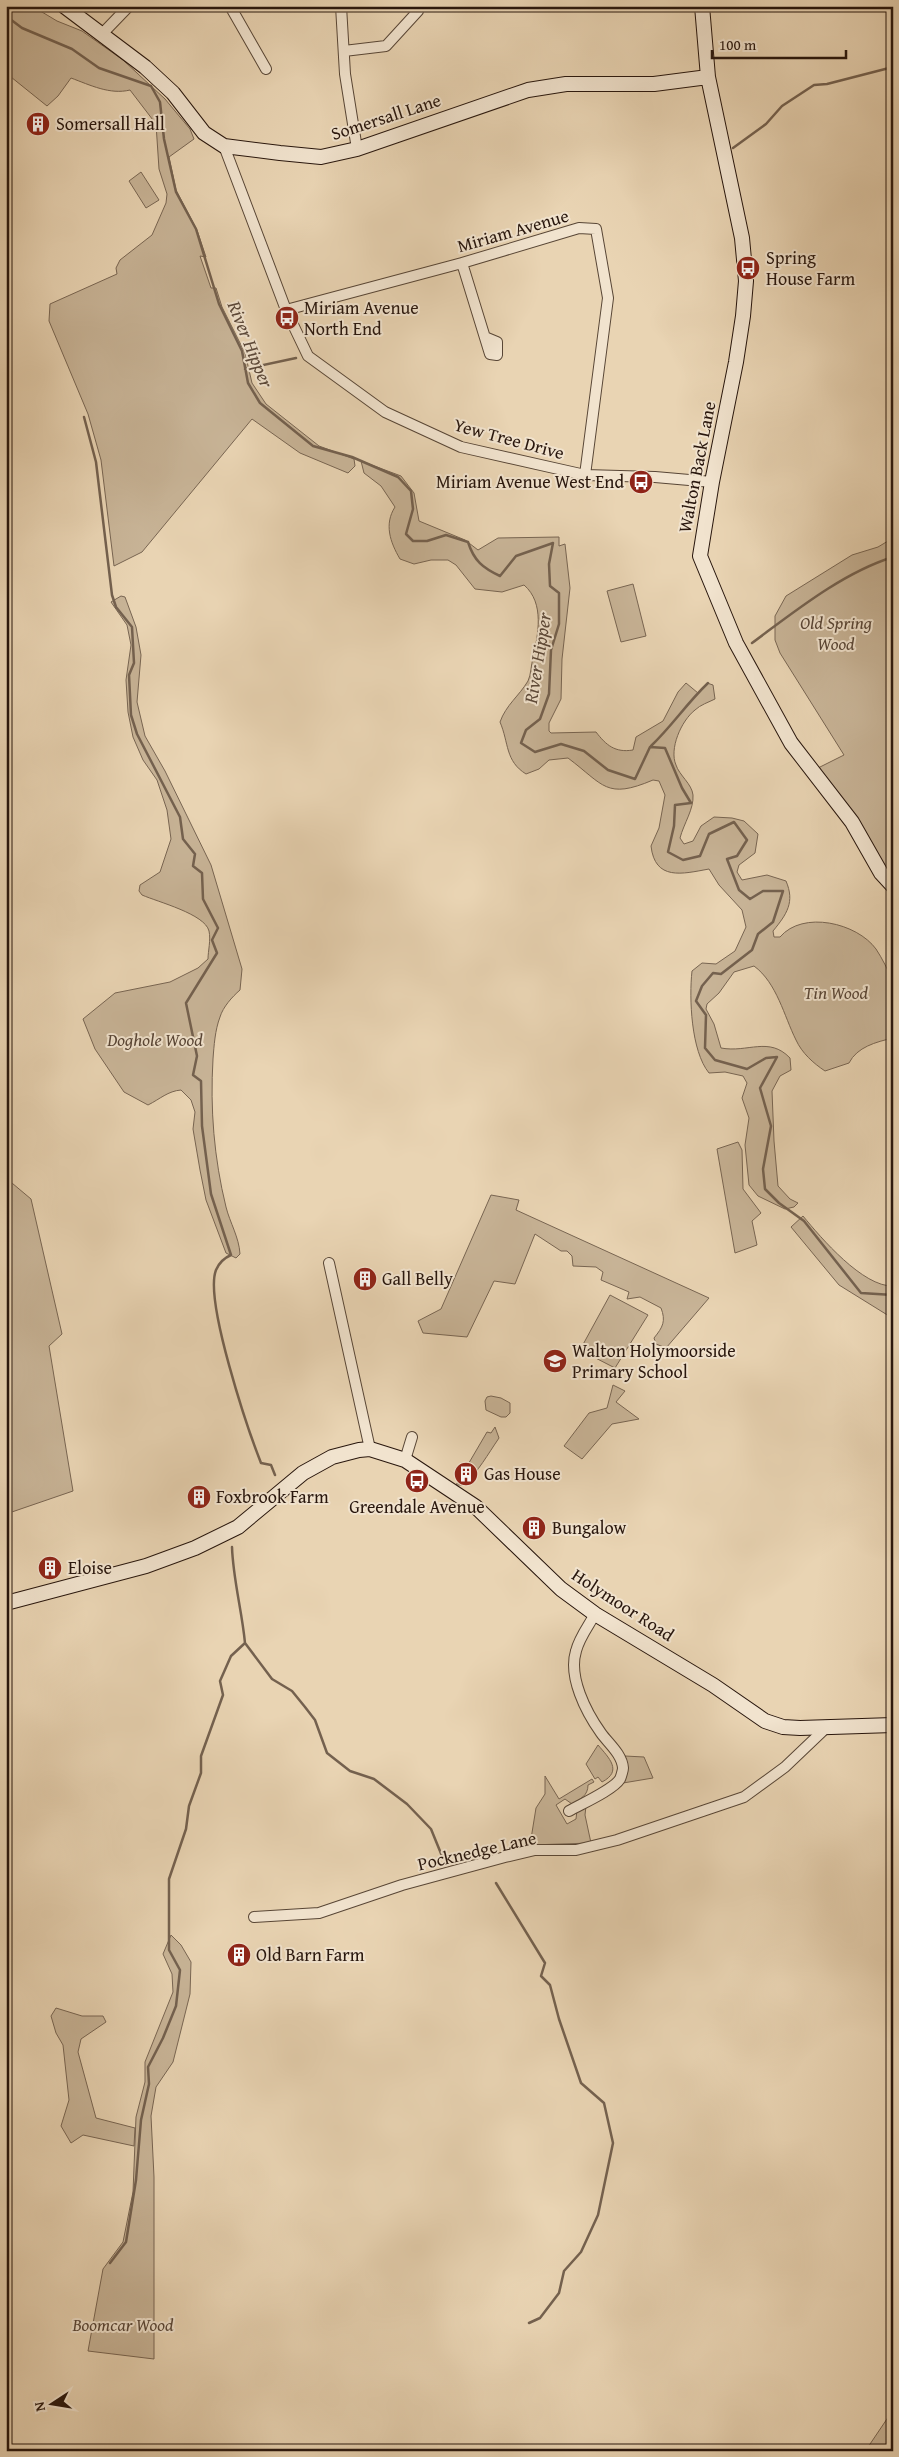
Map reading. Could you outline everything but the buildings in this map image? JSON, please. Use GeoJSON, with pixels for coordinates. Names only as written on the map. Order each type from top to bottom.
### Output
{"type":"FeatureCollection","features":[{"type":"Feature","properties":{"kind":"street","name":"Somersall Lane"},"geometry":{"type":"LineString","coordinates":[[64,6],[145,67],[172,93],[204,133],[224,146],[321,157],[357,149],[528,90],[566,84],[654,84],[708,77]]}},
{"type":"Feature","properties":{"kind":"street"},"geometry":{"type":"LineString","coordinates":[[102,34],[128,6]]}},
{"type":"Feature","properties":{"kind":"street"},"geometry":{"type":"LineString","coordinates":[[230,6],[266,70]]}},
{"type":"Feature","properties":{"kind":"street"},"geometry":{"type":"LineString","coordinates":[[341,6],[344,51],[357,149]]}},
{"type":"Feature","properties":{"kind":"street"},"geometry":{"type":"LineString","coordinates":[[344,51],[386,46],[418,12],[420,6]]}},
{"type":"Feature","properties":{"kind":"street","name":"Walton Back Lane"},"geometry":{"type":"LineString","coordinates":[[702,6],[708,77],[742,238],[746,281],[744,316],[712,482],[700,556],[736,642],[791,743],[852,822],[880,874],[893,886]]}},
{"type":"Feature","properties":{"kind":"street","name":"Yew Tree Drive"},"geometry":{"type":"LineString","coordinates":[[224,146],[286,310],[308,356],[385,412],[461,447],[585,475],[655,477],[712,482]]}},
{"type":"Feature","properties":{"kind":"street","name":"Miriam Avenue"},"geometry":{"type":"LineString","coordinates":[[286,310],[462,263],[578,228],[596,229],[608,298],[585,475]]}},
{"type":"Feature","properties":{"kind":"street"},"geometry":{"type":"LineString","coordinates":[[462,263],[486,337]]}},
{"type":"Feature","properties":{"kind":"street"},"geometry":{"type":"LineString","coordinates":[[329,1264],[370,1449]]}},
{"type":"Feature","properties":{"kind":"street"},"geometry":{"type":"LineString","coordinates":[[405,1460],[412,1437]]}},
{"type":"Feature","properties":{"kind":"street","name":"Holymoor Road"},"geometry":{"type":"LineString","coordinates":[[6,1603],[146,1566],[195,1548],[238,1527],[303,1473],[332,1457],[370,1449],[405,1460],[476,1507],[561,1589],[595,1614],[713,1685],[765,1721],[783,1727],[800,1728],[893,1725]]}},
{"type":"Feature","properties":{"kind":"street"},"geometry":{"type":"LineString","coordinates":[[569,1811],[610,1788],[620,1779],[623,1768],[618,1754],[600,1732],[586,1707],[580,1695],[575,1673],[575,1652],[595,1614]]}},
{"type":"Feature","properties":{"kind":"street","name":"Pocknedge Lane"},"geometry":{"type":"LineString","coordinates":[[254,1917],[319,1913],[402,1885],[505,1857],[535,1850],[576,1850],[617,1840],[744,1797],[785,1767],[828,1726]]}},
{"type":"Feature","properties":{"kind":"green space"},"geometry":{"type":"Polygon","coordinates":[[[6,6],[32,6],[57,21],[82,31],[123,60],[165,99],[190,129],[194,139],[169,157],[176,190],[197,230],[206,257],[200,256],[211,288],[216,288],[222,307],[245,353],[252,383],[266,404],[319,446],[354,459],[355,466],[348,473],[300,453],[252,419],[142,552],[114,566],[101,460],[88,414],[49,321],[50,304],[117,274],[116,268],[120,260],[152,235],[166,203],[167,194],[159,169],[156,124],[130,90],[108,90],[71,78],[58,96],[47,106],[6,73],[6,6]]]}},
{"type":"Feature","properties":{"kind":"green space"},"geometry":{"type":"Polygon","coordinates":[[[141,172],[159,200],[146,208],[129,181],[141,172]]]}},
{"type":"Feature","properties":{"kind":"green space","name":"Tin Wood"},"geometry":{"type":"Polygon","coordinates":[[[361,461],[401,476],[414,493],[419,521],[465,540],[478,550],[498,538],[559,537],[559,546],[565,544],[570,588],[562,659],[561,699],[549,723],[549,731],[551,733],[596,732],[603,741],[616,749],[633,750],[636,737],[663,721],[678,692],[686,683],[698,693],[707,683],[713,685],[715,699],[699,707],[690,715],[681,728],[675,743],[674,758],[676,765],[693,795],[690,811],[680,838],[684,844],[693,841],[701,826],[714,817],[744,821],[758,834],[755,853],[739,865],[737,872],[742,880],[767,875],[786,881],[789,888],[790,902],[786,913],[773,931],[774,937],[780,937],[790,929],[802,924],[815,922],[830,923],[856,932],[876,949],[892,980],[895,1000],[893,1038],[868,1046],[852,1057],[849,1063],[825,1071],[801,1049],[769,981],[754,966],[734,972],[719,993],[707,1004],[706,1009],[714,1024],[721,1048],[740,1049],[766,1046],[782,1051],[790,1058],[791,1070],[780,1076],[772,1091],[778,1186],[790,1199],[798,1203],[794,1207],[785,1209],[758,1196],[749,1185],[745,1145],[749,1118],[742,1098],[747,1083],[743,1076],[725,1072],[709,1073],[698,1052],[695,1038],[691,1009],[692,971],[702,963],[716,964],[735,951],[746,927],[742,910],[719,885],[709,869],[680,873],[664,870],[658,865],[651,846],[659,828],[665,795],[659,781],[653,780],[625,789],[606,787],[568,758],[549,760],[539,769],[526,774],[519,769],[508,751],[500,722],[529,679],[538,630],[537,610],[531,592],[524,585],[502,592],[475,589],[456,565],[448,560],[431,560],[414,564],[400,559],[391,540],[389,526],[395,507],[381,486],[364,473],[361,461]]]}},
{"type":"Feature","properties":{"kind":"green space","name":"Old Spring Wood"},"geometry":{"type":"Polygon","coordinates":[[[893,538],[893,876],[885,869],[816,769],[844,755],[780,653],[775,640],[775,616],[786,596],[852,555],[878,547],[893,538]]]}},
{"type":"Feature","properties":{"kind":"green space"},"geometry":{"type":"Polygon","coordinates":[[[633,584],[646,636],[621,642],[607,591],[633,584]]]}},
{"type":"Feature","properties":{"kind":"green space","name":"Doghole Wood"},"geometry":{"type":"Polygon","coordinates":[[[121,596],[125,597],[136,627],[141,655],[137,702],[145,736],[165,771],[211,865],[242,969],[240,990],[221,1013],[218,1022],[214,1043],[212,1078],[216,1152],[226,1207],[239,1248],[240,1254],[236,1258],[226,1253],[206,1200],[193,1129],[195,1112],[191,1100],[181,1090],[168,1094],[148,1105],[124,1092],[95,1049],[83,1019],[115,993],[170,982],[198,968],[208,959],[210,938],[206,925],[199,919],[180,909],[142,895],[139,891],[140,885],[160,872],[171,839],[167,810],[157,780],[143,760],[133,737],[128,712],[126,680],[131,645],[127,625],[111,602],[121,596]]]}},
{"type":"Feature","properties":{"kind":"green space"},"geometry":{"type":"Polygon","coordinates":[[[738,1142],[742,1150],[743,1189],[761,1213],[752,1221],[757,1245],[735,1253],[717,1149],[738,1142]]]}},
{"type":"Feature","properties":{"kind":"green space"},"geometry":{"type":"Polygon","coordinates":[[[6,1178],[31,1199],[62,1334],[49,1346],[73,1491],[6,1514],[6,1178]]]}},
{"type":"Feature","properties":{"kind":"green space"},"geometry":{"type":"Polygon","coordinates":[[[491,1195],[519,1200],[516,1210],[709,1298],[666,1348],[656,1344],[654,1338],[663,1324],[661,1308],[640,1297],[627,1299],[629,1292],[601,1280],[603,1272],[596,1267],[573,1266],[572,1256],[567,1251],[561,1251],[535,1234],[515,1284],[494,1281],[467,1337],[423,1333],[418,1321],[441,1309],[491,1195]]]}},
{"type":"Feature","properties":{"kind":"green space"},"geometry":{"type":"Polygon","coordinates":[[[803,1216],[831,1248],[856,1270],[869,1279],[893,1286],[893,1331],[889,1316],[839,1285],[791,1227],[803,1216]]]}},
{"type":"Feature","properties":{"kind":"green space"},"geometry":{"type":"Polygon","coordinates":[[[610,1295],[648,1315],[615,1368],[580,1350],[610,1295]]]}},
{"type":"Feature","properties":{"kind":"green space"},"geometry":{"type":"Polygon","coordinates":[[[613,1385],[625,1391],[616,1402],[639,1419],[612,1424],[582,1459],[564,1446],[589,1413],[607,1408],[613,1385]]]}},
{"type":"Feature","properties":{"kind":"green space"},"geometry":{"type":"Polygon","coordinates":[[[487,1397],[501,1398],[510,1403],[510,1413],[506,1417],[501,1417],[486,1410],[485,1401],[487,1397]]]}},
{"type":"Feature","properties":{"kind":"green space"},"geometry":{"type":"Polygon","coordinates":[[[495,1427],[499,1438],[487,1456],[464,1485],[456,1485],[487,1432],[491,1433],[495,1427]]]}},
{"type":"Feature","properties":{"kind":"green space"},"geometry":{"type":"Polygon","coordinates":[[[598,1745],[610,1760],[613,1769],[608,1778],[602,1782],[598,1777],[595,1779],[586,1764],[598,1745]]]}},
{"type":"Feature","properties":{"kind":"green space"},"geometry":{"type":"Polygon","coordinates":[[[625,1756],[644,1757],[653,1778],[623,1783],[627,1763],[625,1756]]]}},
{"type":"Feature","properties":{"kind":"green space"},"geometry":{"type":"Polygon","coordinates":[[[545,1776],[559,1799],[592,1779],[594,1782],[588,1785],[587,1792],[581,1799],[572,1804],[565,1799],[556,1805],[567,1824],[576,1819],[577,1810],[586,1806],[585,1815],[591,1843],[530,1845],[536,1808],[545,1794],[545,1776]]]}},
{"type":"Feature","properties":{"kind":"green space","name":"Boomcar Wood"},"geometry":{"type":"Polygon","coordinates":[[[171,1935],[181,1945],[191,1962],[190,1994],[173,2062],[156,2087],[151,2116],[154,2177],[154,2359],[88,2351],[103,2269],[123,2242],[133,2192],[136,2117],[145,2082],[145,2062],[173,1992],[172,1974],[163,1954],[171,1935]]]}},
{"type":"Feature","properties":{"kind":"green space"},"geometry":{"type":"Polygon","coordinates":[[[56,2008],[82,2016],[103,2016],[106,2022],[81,2039],[78,2052],[96,2118],[135,2128],[134,2146],[83,2135],[71,2143],[61,2126],[69,2100],[63,2045],[56,2033],[51,2016],[56,2008]]]}},
{"type":"Feature","properties":{"kind":"green space"},"geometry":{"type":"Polygon","coordinates":[[[893,2410],[893,2451],[866,2451],[866,2450],[893,2410]]]}},
{"type":"Feature","properties":{"kind":"waterway","name":"River Hipper"},"geometry":{"type":"LineString","coordinates":[[6,16],[22,28],[72,49],[99,68],[151,86],[160,102],[164,139],[176,192],[196,229],[219,304],[242,351],[248,383],[260,403],[313,446],[352,457],[398,477],[411,491],[413,509],[406,534],[413,541],[427,541],[446,535],[468,542],[476,559],[500,576],[516,556],[553,543],[549,564],[550,586],[559,593],[559,624],[551,650],[549,694],[540,719],[526,730],[521,743],[535,752],[561,744],[584,751],[608,770],[635,779],[650,747],[665,748],[682,788],[691,803],[675,805],[674,826],[668,852],[683,860],[700,856],[709,834],[734,822],[747,840],[737,856],[727,859],[739,890],[750,899],[763,891],[783,891],[773,922],[758,934],[752,950],[721,974],[713,973],[702,986],[696,1001],[706,1015],[705,1048],[715,1060],[747,1069],[766,1058],[777,1057],[760,1088],[771,1126],[763,1169],[765,1189],[779,1203],[804,1221],[861,1293],[893,1295]]}},
{"type":"Feature","properties":{"kind":"waterway"},"geometry":{"type":"LineString","coordinates":[[733,148],[766,124],[782,106],[814,85],[827,84],[893,67]]}},
{"type":"Feature","properties":{"kind":"waterway"},"geometry":{"type":"LineString","coordinates":[[245,369],[296,358]]}},
{"type":"Feature","properties":{"kind":"waterway"},"geometry":{"type":"LineString","coordinates":[[84,417],[96,462],[112,595],[116,607],[132,627],[134,663],[129,675],[131,715],[137,734],[180,817],[183,839],[195,854],[193,866],[202,873],[203,899],[218,928],[212,940],[217,953],[186,1003],[197,1056],[193,1075],[201,1081],[202,1126],[211,1194],[231,1255],[222,1261],[216,1270],[214,1286],[216,1308],[229,1365],[261,1463],[271,1465],[275,1475]]}},
{"type":"Feature","properties":{"kind":"waterway"},"geometry":{"type":"LineString","coordinates":[[752,643],[837,583],[874,564],[893,557]]}},
{"type":"Feature","properties":{"kind":"waterway"},"geometry":{"type":"LineString","coordinates":[[651,746],[708,683]]}},
{"type":"Feature","properties":{"kind":"waterway"},"geometry":{"type":"LineString","coordinates":[[110,2263],[126,2242],[136,2180],[141,2120],[149,2084],[148,2067],[163,2038],[176,2006],[180,1970],[169,1950],[169,1879],[186,1829],[189,1806],[201,1773],[201,1756],[223,1695],[220,1681],[231,1656],[245,1643],[232,1547]]}},
{"type":"Feature","properties":{"kind":"waterway"},"geometry":{"type":"LineString","coordinates":[[245,1643],[272,1679],[292,1691],[315,1720],[327,1753],[350,1771],[374,1779],[407,1804],[431,1829],[442,1856]]}},
{"type":"Feature","properties":{"kind":"waterway"},"geometry":{"type":"LineString","coordinates":[[496,1883],[545,1963],[541,1976],[550,1985],[559,2019],[581,2083],[604,2103],[613,2143],[598,2215],[581,2252],[564,2271],[559,2293],[540,2318],[529,2323]]}},
{"type":"Feature","properties":{"kind":"place","name":"Somersall Hall"},"geometry":{"type":"Point","coordinates":[38,124]}},
{"type":"Feature","properties":{"kind":"place","name":"Spring House Farm"},"geometry":{"type":"Point","coordinates":[748,268]}},
{"type":"Feature","properties":{"kind":"place","name":"Miriam Avenue North End"},"geometry":{"type":"Point","coordinates":[287,318]}},
{"type":"Feature","properties":{"kind":"place","name":"Miriam Avenue West End"},"geometry":{"type":"Point","coordinates":[641,482]}},
{"type":"Feature","properties":{"kind":"place","name":"Gall Belly"},"geometry":{"type":"Point","coordinates":[365,1279]}},
{"type":"Feature","properties":{"kind":"place","name":"Walton Holymoorside Primary School"},"geometry":{"type":"Point","coordinates":[555,1361]}},
{"type":"Feature","properties":{"kind":"place","name":"Gas House"},"geometry":{"type":"Point","coordinates":[466,1474]}},
{"type":"Feature","properties":{"kind":"place","name":"Greendale Avenue"},"geometry":{"type":"Point","coordinates":[417,1481]}},
{"type":"Feature","properties":{"kind":"place","name":"Foxbrook Farm"},"geometry":{"type":"Point","coordinates":[199,1497]}},
{"type":"Feature","properties":{"kind":"place","name":"Bungalow"},"geometry":{"type":"Point","coordinates":[534,1528]}},
{"type":"Feature","properties":{"kind":"place","name":"Eloise"},"geometry":{"type":"Point","coordinates":[50,1568]}},
{"type":"Feature","properties":{"kind":"place","name":"Old Barn Farm"},"geometry":{"type":"Point","coordinates":[239,1955]}}]}
